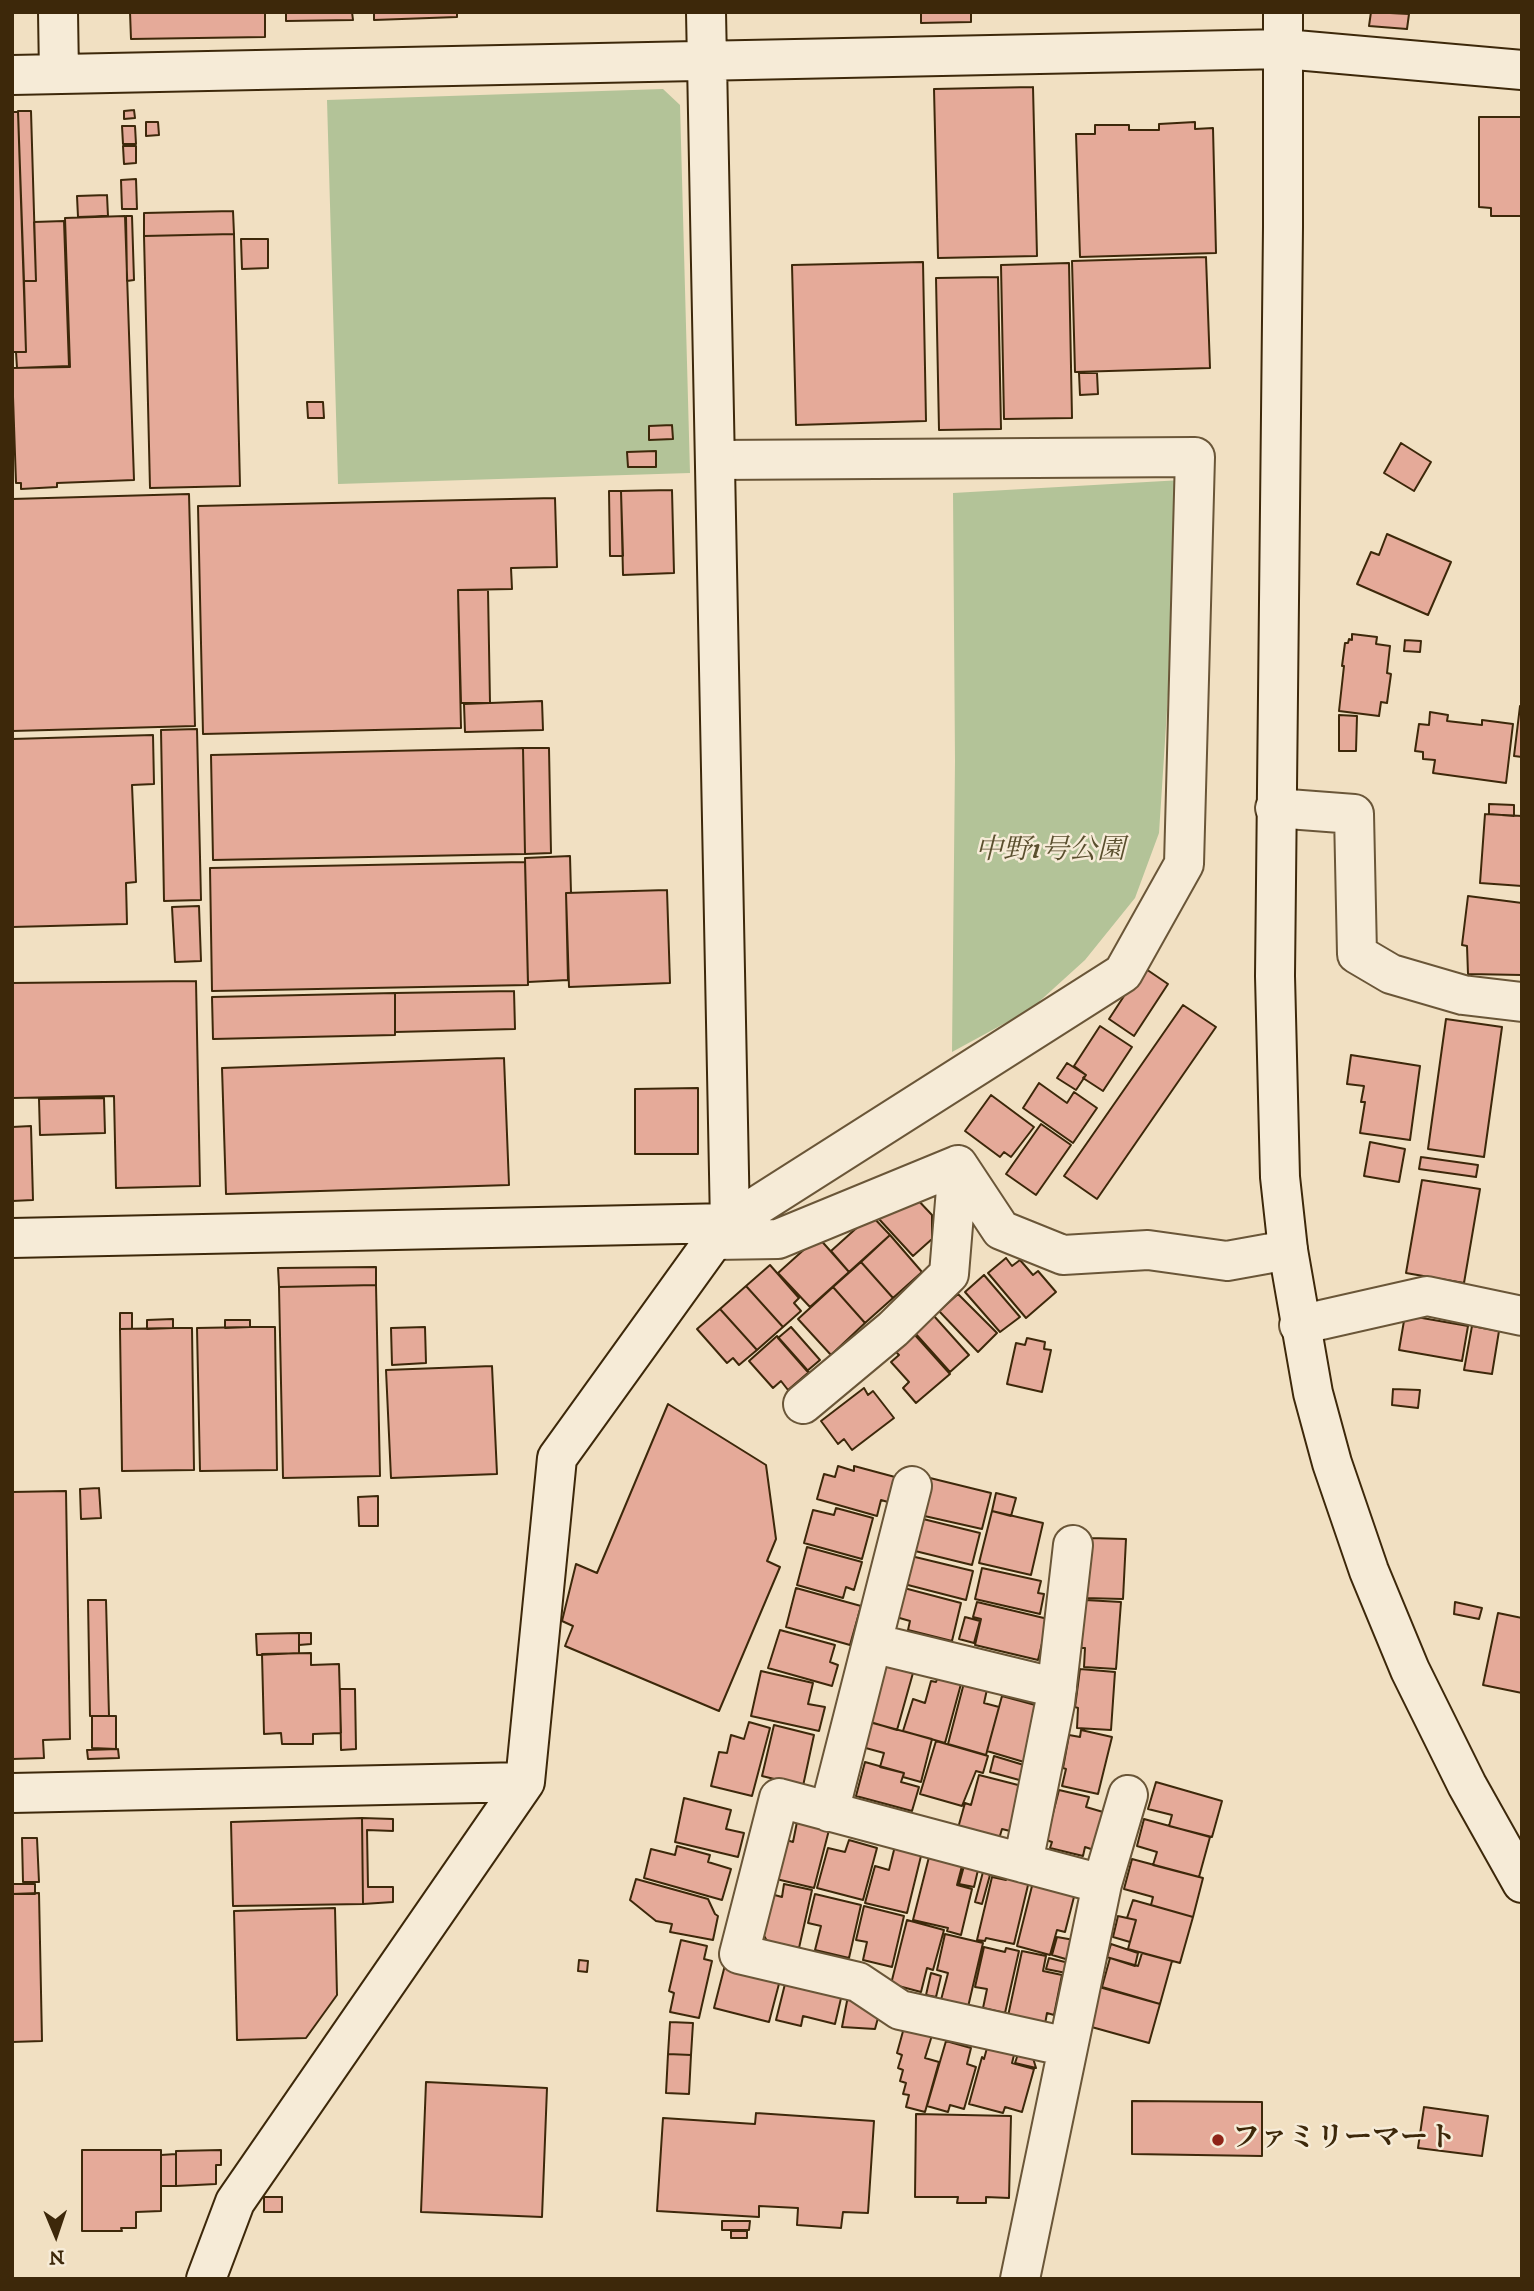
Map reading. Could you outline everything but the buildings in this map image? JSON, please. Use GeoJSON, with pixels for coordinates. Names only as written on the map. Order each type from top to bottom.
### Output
{"type":"FeatureCollection","features":[{"type":"Feature","properties":{"kind":"street"},"geometry":{"type":"LineString","coordinates":[[58,12],[59,74]]}},
{"type":"Feature","properties":{"kind":"street"},"geometry":{"type":"LineString","coordinates":[[706,12],[715,460],[722,1232]]}},
{"type":"Feature","properties":{"kind":"street"},"geometry":{"type":"LineString","coordinates":[[1283,12],[1275,976],[1280,1177],[1287,1250],[1313,1394],[1369,1570],[1410,1670],[1467,1785],[1522,1883]]}},
{"type":"Feature","properties":{"kind":"street"},"geometry":{"type":"LineString","coordinates":[[12,75],[1284,50],[1522,70]]}},
{"type":"Feature","properties":{"kind":"street"},"geometry":{"type":"LineString","coordinates":[[206,2279],[235,2202],[525,1782],[557,1458],[722,1232],[1123,974],[1184,864],[1195,457],[715,460]]}},
{"type":"Feature","properties":{"kind":"street"},"geometry":{"type":"LineString","coordinates":[[1275,808],[1354,814],[1357,954],[1391,974],[1463,995],[1522,1002]]}},
{"type":"Feature","properties":{"kind":"street"},"geometry":{"type":"LineString","coordinates":[[958,1165],[1001,1230],[1063,1255],[1148,1250],[1227,1261],[1287,1250]]}},
{"type":"Feature","properties":{"kind":"street"},"geometry":{"type":"LineString","coordinates":[[12,1238],[722,1232],[778,1239],[958,1165]]}},
{"type":"Feature","properties":{"kind":"street"},"geometry":{"type":"LineString","coordinates":[[803,1404],[893,1329],[949,1274],[958,1165]]}},
{"type":"Feature","properties":{"kind":"street"},"geometry":{"type":"LineString","coordinates":[[1299,1325],[1427,1296],[1522,1315]]}},
{"type":"Feature","properties":{"kind":"street"},"geometry":{"type":"LineString","coordinates":[[829,1812],[912,1486]]}},
{"type":"Feature","properties":{"kind":"street"},"geometry":{"type":"LineString","coordinates":[[1023,1863],[1057,1688],[1073,1545]]}},
{"type":"Feature","properties":{"kind":"street"},"geometry":{"type":"LineString","coordinates":[[872,1643],[1057,1688]]}},
{"type":"Feature","properties":{"kind":"street"},"geometry":{"type":"LineString","coordinates":[[12,1793],[525,1782]]}},
{"type":"Feature","properties":{"kind":"street"},"geometry":{"type":"LineString","coordinates":[[1020,2279],[1102,1884],[1128,1795]]}},
{"type":"Feature","properties":{"kind":"street"},"geometry":{"type":"LineString","coordinates":[[1068,2047],[900,2010],[858,1982],[739,1954],[779,1798],[1102,1884]]}},
{"type":"Feature","properties":{"kind":"green space"},"geometry":{"type":"Polygon","coordinates":[[[663,89],[680,105],[690,473],[338,484],[327,100],[663,89]]]}},
{"type":"Feature","properties":{"kind":"green space","name":"中野1号公園"},"geometry":{"type":"Polygon","coordinates":[[[1182,480],[1159,833],[1135,898],[1085,960],[1031,1009],[952,1052],[955,761],[953,493],[1182,480]]]}},
{"type":"Feature","properties":{"kind":"place","name":"ファミリーマート"},"geometry":{"type":"Point","coordinates":[1218,2140]}}]}
